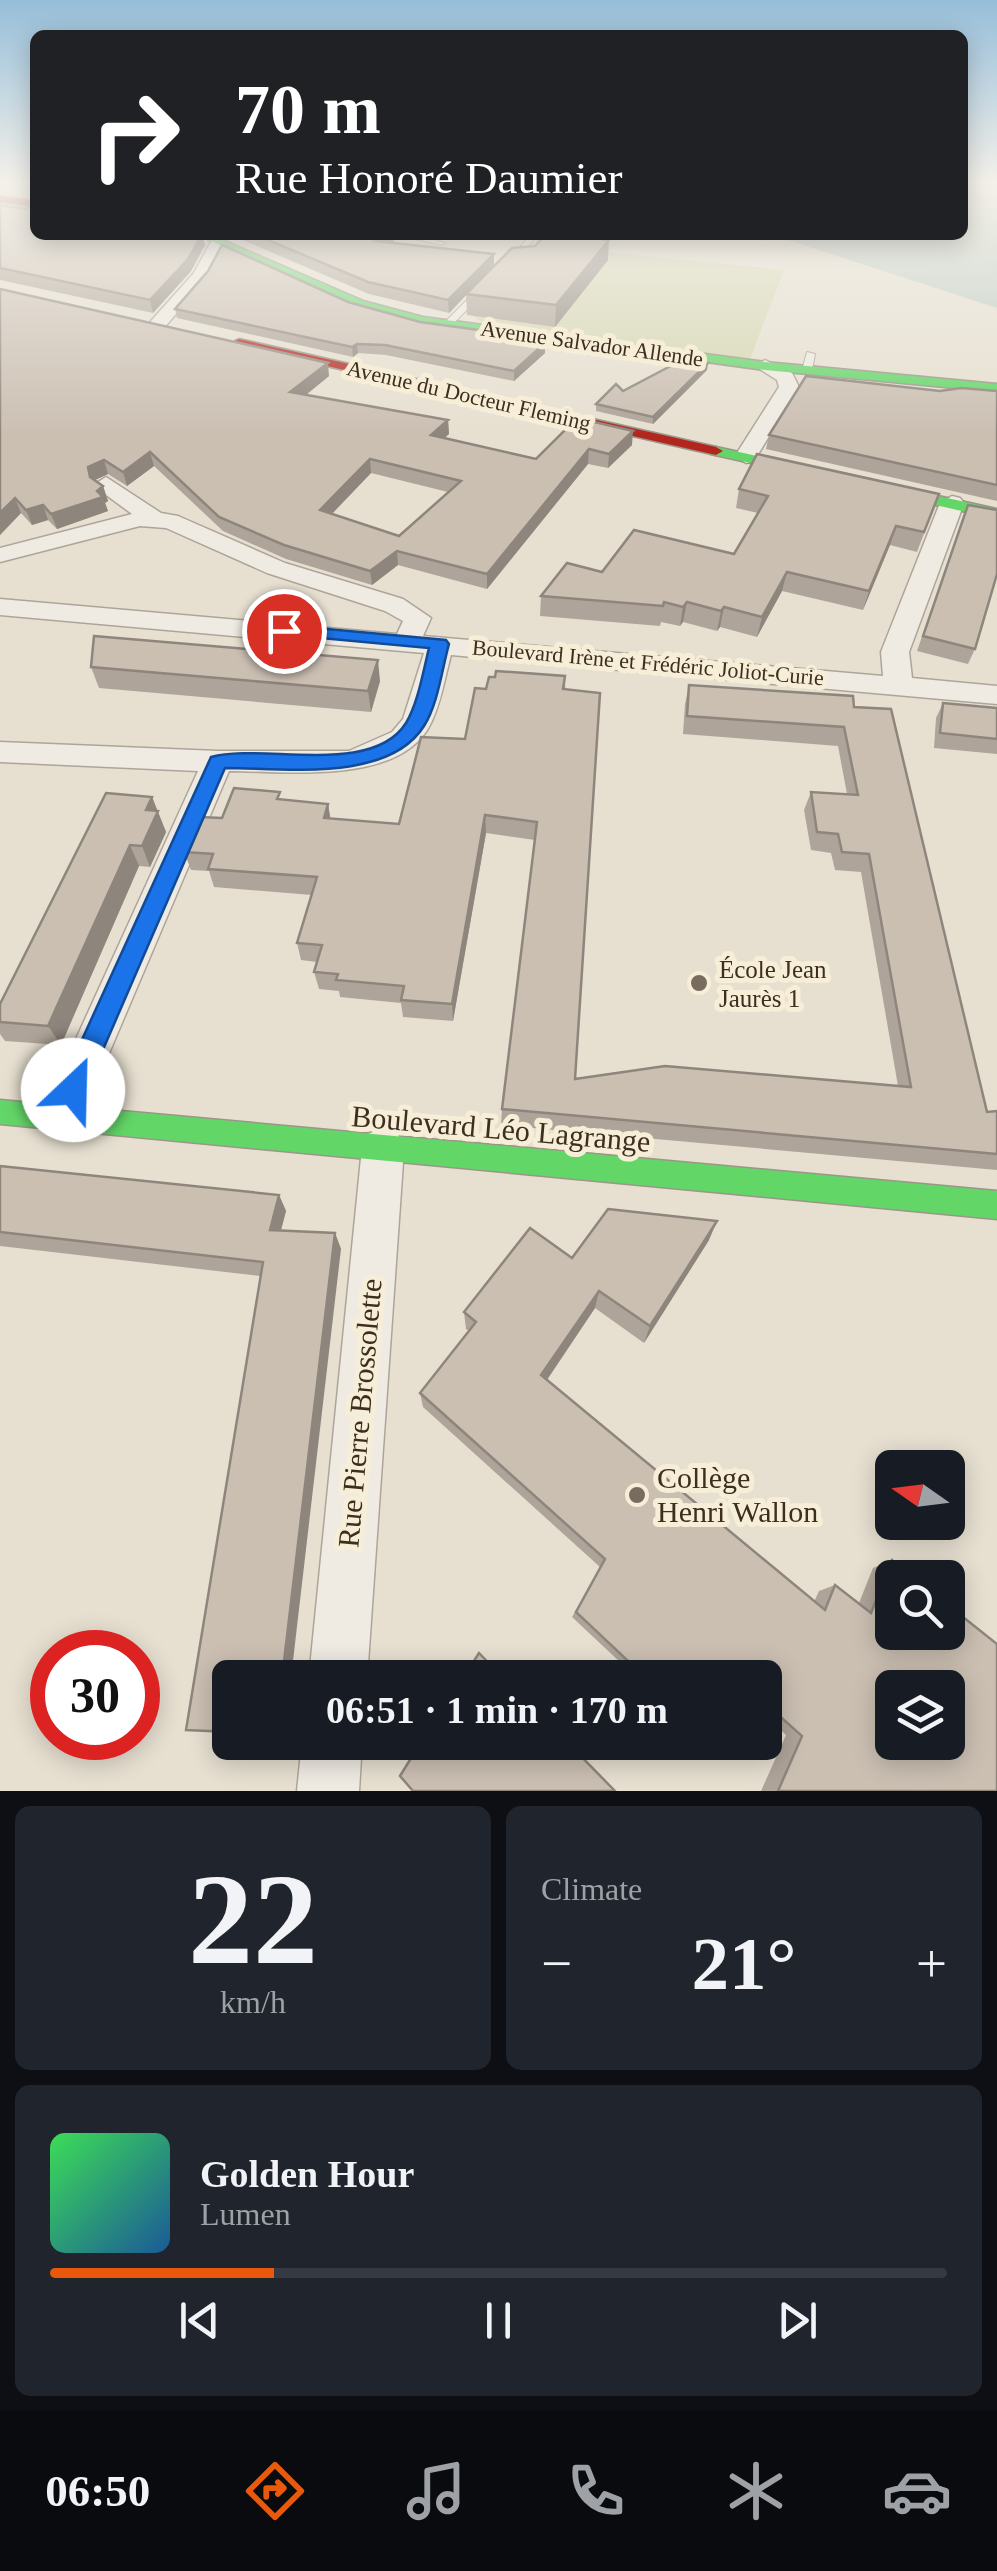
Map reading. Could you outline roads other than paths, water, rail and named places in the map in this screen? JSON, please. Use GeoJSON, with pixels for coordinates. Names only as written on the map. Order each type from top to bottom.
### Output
{"type":"FeatureCollection","features":[{"type":"Feature","properties":{"kind":"main road","name":"Avenue Salvador Allende"},"geometry":{"type":"LineString","coordinates":[[281,268],[359,303],[396,315],[448,324],[781,368],[809,362],[997,388]]}},
{"type":"Feature","properties":{"kind":"main road","name":"Avenue du Docteur Fleming"},"geometry":{"type":"LineString","coordinates":[[219,338],[997,514]]}},
{"type":"Feature","properties":{"kind":"main road","name":"Boulevard Léo Lagrange"},"geometry":{"type":"LineString","coordinates":[[0,1112],[997,1205]]}},
{"type":"Feature","properties":{"kind":"street"},"geometry":{"type":"LineString","coordinates":[[159,325],[204,268]]}},
{"type":"Feature","properties":{"kind":"street"},"geometry":{"type":"LineString","coordinates":[[746,456],[781,368]]}},
{"type":"Feature","properties":{"kind":"street"},"geometry":{"type":"LineString","coordinates":[[106,484],[155,520]]}},
{"type":"Feature","properties":{"kind":"street"},"geometry":{"type":"LineString","coordinates":[[898,684],[895,652],[952,503]]}},
{"type":"Feature","properties":{"kind":"street"},"geometry":{"type":"LineString","coordinates":[[0,555],[140,519],[170,521],[276,568],[394,605],[418,618],[407,641]]}},
{"type":"Feature","properties":{"kind":"street"},"geometry":{"type":"LineString","coordinates":[[0,528],[26,548]]}},
{"type":"Feature","properties":{"kind":"street","name":"Boulevard Irène et Frédéric Joliot-Curie"},"geometry":{"type":"LineString","coordinates":[[0,608],[997,695]]}},
{"type":"Feature","properties":{"kind":"street"},"geometry":{"type":"LineString","coordinates":[[0,752],[218,762],[353,761],[404,739],[417,722],[440,644]]}},
{"type":"Feature","properties":{"kind":"street"},"geometry":{"type":"LineString","coordinates":[[61,1118],[218,762]]}},
{"type":"Feature","properties":{"kind":"street","name":"Rue Pierre Brossolette"},"geometry":{"type":"LineString","coordinates":[[340,1660],[383,1148]]}},
{"type":"Feature","properties":{"kind":"street"},"geometry":{"type":"LineString","coordinates":[[328,1791],[331,1760]]}},
{"type":"Feature","properties":{"kind":"lane"},"geometry":{"type":"LineString","coordinates":[[500,271],[503,268]]}},
{"type":"Feature","properties":{"kind":"lane"},"geometry":{"type":"LineString","coordinates":[[448,324],[488,283]]}},
{"type":"Feature","properties":{"kind":"place","name":"École Jean Jaurès 1"},"geometry":{"type":"Point","coordinates":[699,983]}},
{"type":"Feature","properties":{"kind":"place","name":"Collège Henri Wallon"},"geometry":{"type":"Point","coordinates":[637,1495]}}]}
